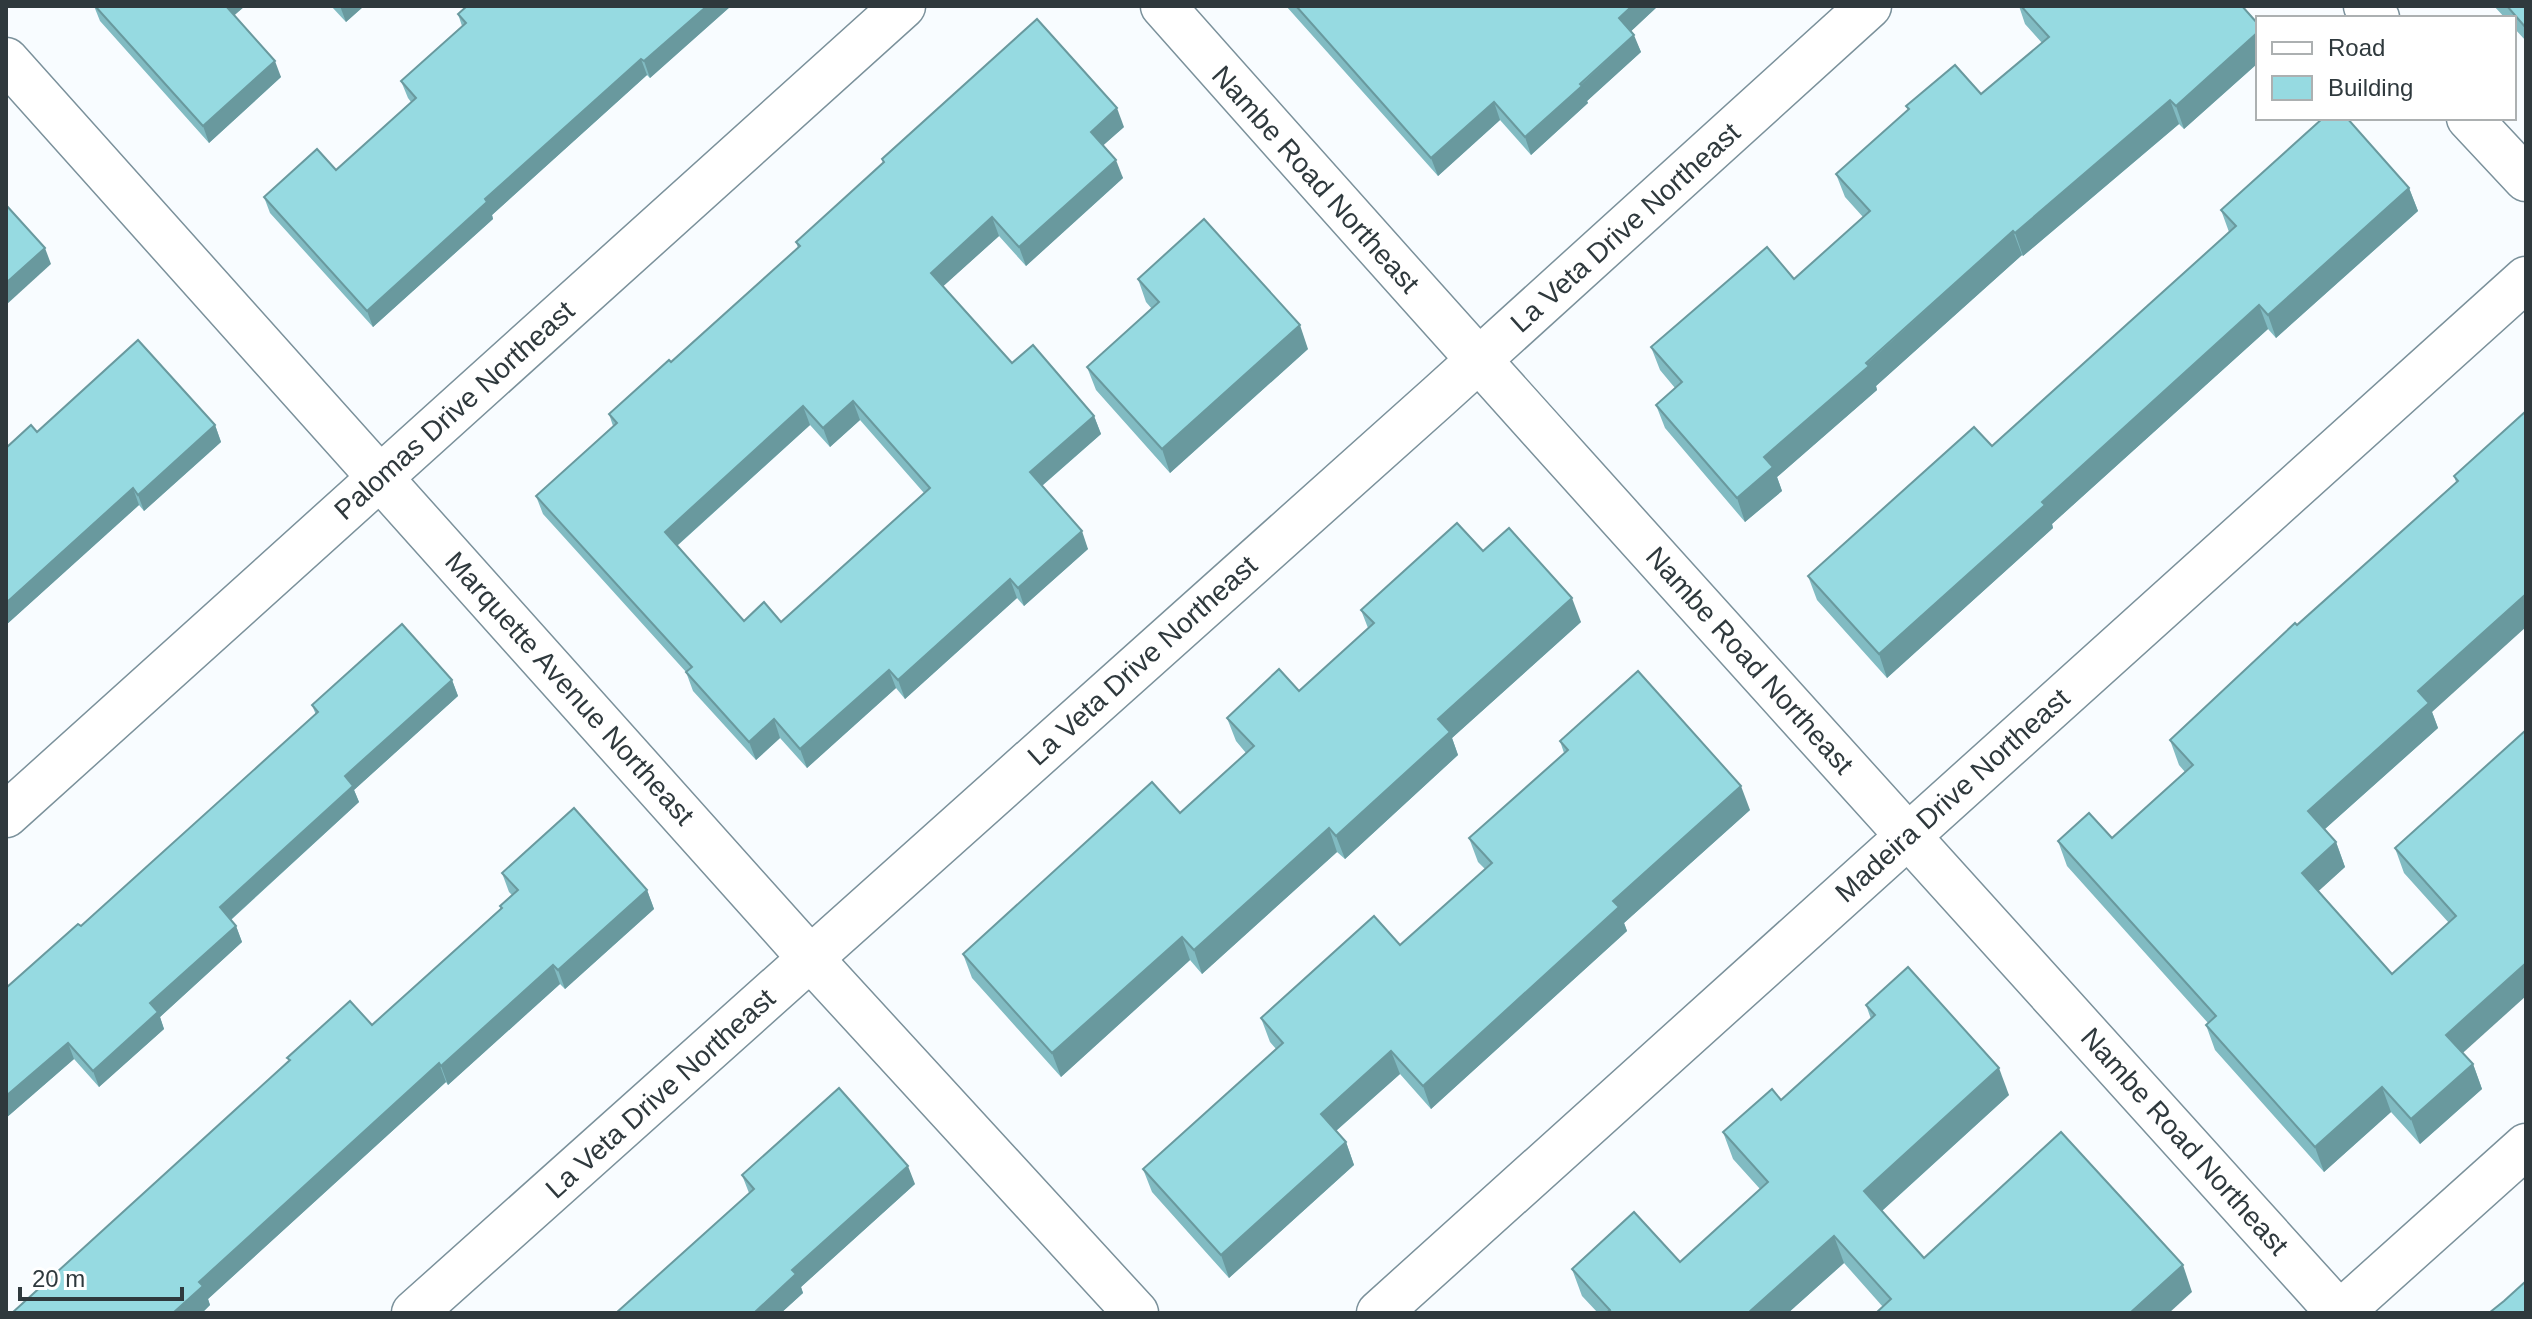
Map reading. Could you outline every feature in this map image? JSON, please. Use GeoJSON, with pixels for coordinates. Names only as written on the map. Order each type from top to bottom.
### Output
{"type":"FeatureCollection","features":[{"type":"Feature","properties":{"kind":"street","name":"Palomas Drive Northeast"},"geometry":{"type":"LineString","coordinates":[[6,815],[903,6]]}},
{"type":"Feature","properties":{"kind":"street","name":"Nambe Road Northeast"},"geometry":{"type":"LineString","coordinates":[[1163,6],[1478,361],[2340,1313]]}},
{"type":"Feature","properties":{"kind":"street","name":"La Veta Drive Northeast"},"geometry":{"type":"LineString","coordinates":[[414,1313],[1478,361],[1869,6]]}},
{"type":"Feature","properties":{"kind":"street","name":"Marquette Avenue Northeast"},"geometry":{"type":"LineString","coordinates":[[6,60],[810,958],[1136,1313]]}},
{"type":"Feature","properties":{"kind":"street"},"geometry":{"type":"LineString","coordinates":[[2471,120],[2526,179]]}},
{"type":"Feature","properties":{"kind":"street","name":"Madeira Drive Northeast"},"geometry":{"type":"LineString","coordinates":[[1379,1313],[2526,279]]}},
{"type":"Feature","properties":{"kind":"street"},"geometry":{"type":"LineString","coordinates":[[2340,1313],[2526,1146]]}},
{"type":"Feature","properties":{"kind":"building"},"geometry":{"type":"Polygon","coordinates":[[[95,6],[226,6],[275,61],[203,126],[95,6]]]}},
{"type":"Feature","properties":{"kind":"building"},"geometry":{"type":"Polygon","coordinates":[[[467,6],[707,6],[644,61],[641,59],[485,199],[487,202],[367,311],[264,197],[317,149],[336,170],[416,98],[401,81],[466,23],[458,14],[467,6]]]}},
{"type":"Feature","properties":{"kind":"building"},"geometry":{"type":"Polygon","coordinates":[[[1296,6],[1632,6],[1619,18],[1634,35],[1525,137],[1494,102],[1431,158],[1296,6]]]}},
{"type":"Feature","properties":{"kind":"building"},"geometry":{"type":"Polygon","coordinates":[[[2021,6],[2242,6],[2256,22],[2256,34],[2176,106],[2170,100],[2015,233],[2013,231],[1866,363],[1869,366],[1764,457],[1773,467],[1737,498],[1656,405],[1682,382],[1651,347],[1767,247],[1794,279],[1870,211],[1836,174],[1909,109],[1906,106],[1955,65],[1981,94],[2049,37],[2021,6]]]}},
{"type":"Feature","properties":{"kind":"building"},"geometry":{"type":"Polygon","coordinates":[[[2507,6],[2526,6],[2526,28],[2516,16],[2507,6]]]}},
{"type":"Feature","properties":{"kind":"building"},"geometry":{"type":"Polygon","coordinates":[[[1037,19],[1117,108],[1091,132],[1116,160],[1019,247],[992,217],[931,273],[1012,363],[1033,345],[1094,416],[1030,472],[1082,531],[1018,588],[1010,579],[898,680],[889,670],[800,749],[774,719],[749,742],[686,672],[692,667],[536,496],[617,423],[609,414],[800,246],[796,242],[884,162],[882,159],[1037,19]],[[853,401],[823,428],[803,406],[665,532],[744,621],[764,602],[781,622],[930,488],[853,401]]]}},
{"type":"Feature","properties":{"kind":"building"},"geometry":{"type":"Polygon","coordinates":[[[2321,120],[2349,120],[2409,188],[2268,315],[2259,305],[2042,502],[2045,505],[1879,654],[1808,576],[1974,427],[1992,446],[2236,226],[2221,210],[2321,120]]]}},
{"type":"Feature","properties":{"kind":"building"},"geometry":{"type":"Polygon","coordinates":[[[6,205],[45,248],[6,283],[6,205]]]}},
{"type":"Feature","properties":{"kind":"building"},"geometry":{"type":"Polygon","coordinates":[[[1204,219],[1300,325],[1162,449],[1087,367],[1159,302],[1138,279],[1204,219]]]}},
{"type":"Feature","properties":{"kind":"building"},"geometry":{"type":"Polygon","coordinates":[[[138,340],[215,425],[138,495],[133,488],[6,603],[6,448],[31,425],[37,432],[138,340]]]}},
{"type":"Feature","properties":{"kind":"building"},"geometry":{"type":"Polygon","coordinates":[[[2526,411],[2526,594],[2418,691],[2429,703],[2308,811],[2336,842],[2302,873],[2392,974],[2456,916],[2395,848],[2526,730],[2526,963],[2446,1035],[2473,1064],[2411,1119],[2382,1087],[2315,1147],[2206,1025],[2216,1016],[2058,841],[2089,813],[2112,838],[2193,765],[2170,740],[2295,623],[2297,625],[2458,481],[2454,476],[2526,411]]]}},
{"type":"Feature","properties":{"kind":"building"},"geometry":{"type":"Polygon","coordinates":[[[1457,523],[1483,551],[1509,528],[1572,598],[1438,719],[1450,732],[1336,836],[1329,828],[1194,950],[1182,937],[1052,1053],[963,954],[1152,782],[1180,813],[1254,746],[1227,718],[1279,669],[1299,691],[1374,623],[1361,610],[1457,523]]]}},
{"type":"Feature","properties":{"kind":"building"},"geometry":{"type":"Polygon","coordinates":[[[402,624],[452,680],[345,776],[353,786],[220,907],[236,926],[150,1003],[158,1012],[93,1071],[68,1043],[6,1096],[6,988],[78,924],[81,926],[318,712],[312,705],[402,624]]]}},
{"type":"Feature","properties":{"kind":"building"},"geometry":{"type":"Polygon","coordinates":[[[1638,671],[1741,786],[1613,901],[1619,907],[1423,1086],[1391,1051],[1321,1114],[1346,1142],[1221,1255],[1143,1169],[1283,1043],[1261,1018],[1374,916],[1400,945],[1492,863],[1469,838],[1568,750],[1560,741],[1638,671]]]}},
{"type":"Feature","properties":{"kind":"building"},"geometry":{"type":"Polygon","coordinates":[[[574,808],[647,890],[558,970],[553,965],[441,1066],[439,1063],[199,1282],[203,1286],[173,1313],[12,1313],[290,1060],[287,1058],[350,1001],[372,1025],[502,908],[500,906],[518,890],[502,873],[574,808]]]}},
{"type":"Feature","properties":{"kind":"building"},"geometry":{"type":"Polygon","coordinates":[[[1908,967],[1999,1068],[1864,1191],[1924,1258],[2061,1132],[2183,1265],[2130,1313],[1876,1313],[1891,1299],[1834,1236],[1748,1313],[1606,1313],[1610,1310],[1572,1269],[1634,1212],[1680,1262],[1768,1182],[1723,1132],[1772,1089],[1781,1100],[1875,1015],[1866,1005],[1908,967]]]}},
{"type":"Feature","properties":{"kind":"building"},"geometry":{"type":"Polygon","coordinates":[[[839,1088],[908,1166],[792,1270],[796,1274],[754,1313],[616,1313],[754,1189],[742,1175],[839,1088]]]}},
{"type":"Feature","properties":{"kind":"building"},"geometry":{"type":"Polygon","coordinates":[[[2526,1281],[2526,1313],[2489,1313],[2504,1301],[2526,1281]]]}}]}
